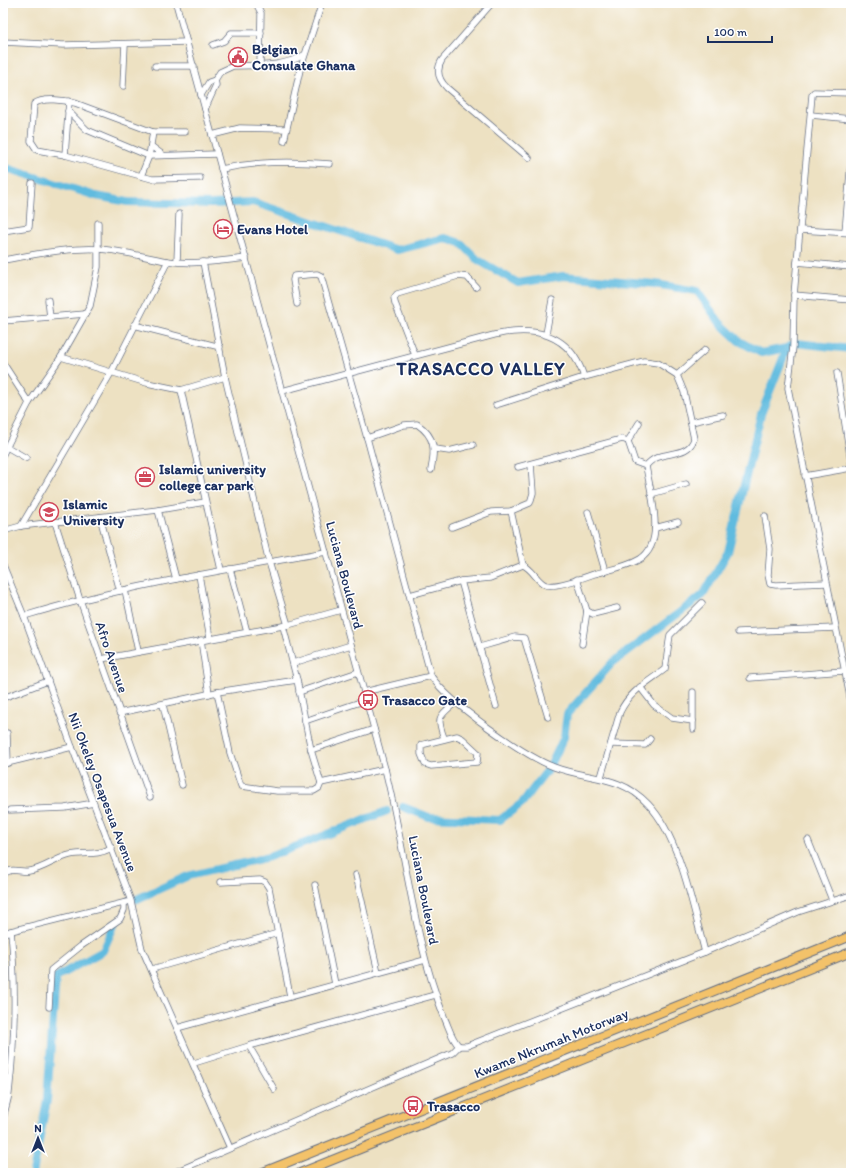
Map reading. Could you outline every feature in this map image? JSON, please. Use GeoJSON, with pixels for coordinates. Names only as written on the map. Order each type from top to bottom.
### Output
{"type":"FeatureCollection","features":[{"type":"Feature","properties":{"kind":"highway","name":"Kwame Nkrumah Motorway"},"geometry":{"type":"LineString","coordinates":[[261,1173],[851,936]]}},
{"type":"Feature","properties":{"kind":"highway","name":"Kwame Nkrumah Motorway"},"geometry":{"type":"LineString","coordinates":[[300,1173],[851,952]]}},
{"type":"Feature","properties":{"kind":"street","name":"Luciana Boulevard"},"geometry":{"type":"LineString","coordinates":[[176,3],[385,769],[426,960],[436,995],[453,1037],[459,1046]]}},
{"type":"Feature","properties":{"kind":"street"},"geometry":{"type":"LineString","coordinates":[[256,3],[261,13],[262,33],[260,66]]}},
{"type":"Feature","properties":{"kind":"street"},"geometry":{"type":"LineString","coordinates":[[284,141],[304,55],[322,3]]}},
{"type":"Feature","properties":{"kind":"street"},"geometry":{"type":"LineString","coordinates":[[492,3],[442,60],[439,65],[438,74],[441,82],[447,88],[529,158]]}},
{"type":"Feature","properties":{"kind":"street"},"geometry":{"type":"LineString","coordinates":[[213,45],[224,41],[230,33],[262,33]]}},
{"type":"Feature","properties":{"kind":"street"},"geometry":{"type":"LineString","coordinates":[[3,42],[63,45],[187,42]]}},
{"type":"Feature","properties":{"kind":"street"},"geometry":{"type":"LineString","coordinates":[[123,86],[125,44]]}},
{"type":"Feature","properties":{"kind":"street"},"geometry":{"type":"LineString","coordinates":[[205,109],[216,85],[215,80],[220,72],[232,66],[276,66],[293,61],[304,55]]}},
{"type":"Feature","properties":{"kind":"street"},"geometry":{"type":"LineString","coordinates":[[293,61],[300,70]]}},
{"type":"Feature","properties":{"kind":"street"},"geometry":{"type":"LineString","coordinates":[[156,66],[194,66]]}},
{"type":"Feature","properties":{"kind":"street"},"geometry":{"type":"LineString","coordinates":[[201,95],[209,82],[215,80]]}},
{"type":"Feature","properties":{"kind":"street"},"geometry":{"type":"LineString","coordinates":[[851,94],[814,92],[794,295],[788,388],[851,702]]}},
{"type":"Feature","properties":{"kind":"street"},"geometry":{"type":"LineString","coordinates":[[184,132],[153,132],[69,101],[39,101],[34,104],[31,141],[37,150],[65,155],[141,176],[161,180],[200,178]]}},
{"type":"Feature","properties":{"kind":"street"},"geometry":{"type":"LineString","coordinates":[[65,155],[69,101]]}},
{"type":"Feature","properties":{"kind":"street"},"geometry":{"type":"LineString","coordinates":[[68,111],[87,130],[149,156],[217,154]]}},
{"type":"Feature","properties":{"kind":"street"},"geometry":{"type":"LineString","coordinates":[[811,115],[851,119]]}},
{"type":"Feature","properties":{"kind":"street"},"geometry":{"type":"LineString","coordinates":[[212,135],[240,128],[286,129]]}},
{"type":"Feature","properties":{"kind":"street"},"geometry":{"type":"LineString","coordinates":[[141,176],[149,156],[153,132]]}},
{"type":"Feature","properties":{"kind":"street"},"geometry":{"type":"LineString","coordinates":[[151,146],[163,155]]}},
{"type":"Feature","properties":{"kind":"street"},"geometry":{"type":"LineString","coordinates":[[221,169],[241,164],[283,161],[330,164]]}},
{"type":"Feature","properties":{"kind":"street"},"geometry":{"type":"LineString","coordinates":[[800,230],[848,232],[851,161]]}},
{"type":"Feature","properties":{"kind":"street"},"geometry":{"type":"LineString","coordinates":[[3,231],[29,227],[32,183]]}},
{"type":"Feature","properties":{"kind":"street"},"geometry":{"type":"LineString","coordinates":[[178,262],[179,214]]}},
{"type":"Feature","properties":{"kind":"street"},"geometry":{"type":"LineString","coordinates":[[3,454],[29,403],[61,357],[85,314],[93,294],[99,249],[98,223]]}},
{"type":"Feature","properties":{"kind":"street"},"geometry":{"type":"LineString","coordinates":[[3,260],[77,250],[99,249],[128,252],[178,262],[203,262],[246,258]]}},
{"type":"Feature","properties":{"kind":"street"},"geometry":{"type":"LineString","coordinates":[[21,526],[111,373],[134,325],[168,261]]}},
{"type":"Feature","properties":{"kind":"street"},"geometry":{"type":"LineString","coordinates":[[203,262],[225,377],[269,562],[286,625],[311,750],[321,783],[319,788],[314,791],[277,791],[241,786],[230,753],[217,692]]}},
{"type":"Feature","properties":{"kind":"street"},"geometry":{"type":"LineString","coordinates":[[797,262],[851,267]]}},
{"type":"Feature","properties":{"kind":"street"},"geometry":{"type":"LineString","coordinates":[[298,304],[292,280],[294,276],[311,274],[321,276],[367,438],[431,676],[443,691],[456,702],[521,749],[554,766],[601,777],[623,785],[636,793],[648,804],[664,825],[678,858],[705,952]]}},
{"type":"Feature","properties":{"kind":"street"},"geometry":{"type":"LineString","coordinates":[[415,355],[395,303],[394,298],[397,294],[458,276],[467,277],[476,287]]}},
{"type":"Feature","properties":{"kind":"street"},"geometry":{"type":"LineString","coordinates":[[794,295],[851,300]]}},
{"type":"Feature","properties":{"kind":"street"},"geometry":{"type":"LineString","coordinates":[[48,300],[50,317]]}},
{"type":"Feature","properties":{"kind":"street"},"geometry":{"type":"LineString","coordinates":[[546,334],[552,300]]}},
{"type":"Feature","properties":{"kind":"street"},"geometry":{"type":"LineString","coordinates":[[3,321],[85,314]]}},
{"type":"Feature","properties":{"kind":"street"},"geometry":{"type":"LineString","coordinates":[[134,325],[220,347]]}},
{"type":"Feature","properties":{"kind":"street"},"geometry":{"type":"LineString","coordinates":[[282,391],[415,355],[510,332],[528,331],[546,334],[570,350],[578,361],[584,377]]}},
{"type":"Feature","properties":{"kind":"street"},"geometry":{"type":"LineString","coordinates":[[677,376],[705,350]]}},
{"type":"Feature","properties":{"kind":"street"},"geometry":{"type":"LineString","coordinates":[[61,357],[111,373],[181,390],[225,377]]}},
{"type":"Feature","properties":{"kind":"street"},"geometry":{"type":"LineString","coordinates":[[496,405],[584,377],[647,361],[658,363],[677,376],[684,392],[694,439],[689,448],[657,456],[646,466]]}},
{"type":"Feature","properties":{"kind":"street"},"geometry":{"type":"LineString","coordinates":[[3,363],[29,403]]}},
{"type":"Feature","properties":{"kind":"street"},"geometry":{"type":"LineString","coordinates":[[837,373],[851,462]]}},
{"type":"Feature","properties":{"kind":"street"},"geometry":{"type":"LineString","coordinates":[[181,390],[221,570]]}},
{"type":"Feature","properties":{"kind":"street"},"geometry":{"type":"LineString","coordinates":[[691,422],[722,415]]}},
{"type":"Feature","properties":{"kind":"street"},"geometry":{"type":"LineString","coordinates":[[639,423],[628,441],[635,462],[646,466]]}},
{"type":"Feature","properties":{"kind":"street"},"geometry":{"type":"LineString","coordinates":[[367,438],[404,425],[417,424],[428,435],[435,450],[431,470]]}},
{"type":"Feature","properties":{"kind":"street"},"geometry":{"type":"LineString","coordinates":[[518,467],[622,439],[628,441]]}},
{"type":"Feature","properties":{"kind":"street"},"geometry":{"type":"LineString","coordinates":[[435,450],[449,451],[473,445]]}},
{"type":"Feature","properties":{"kind":"street"},"geometry":{"type":"LineString","coordinates":[[7,447],[26,458]]}},
{"type":"Feature","properties":{"kind":"street"},"geometry":{"type":"LineString","coordinates":[[452,527],[490,512],[511,511],[532,501],[533,493],[531,464]]}},
{"type":"Feature","properties":{"kind":"street"},"geometry":{"type":"LineString","coordinates":[[410,595],[461,582],[490,578],[523,565],[529,568],[546,584],[577,579],[633,562],[644,556],[651,546],[655,528],[646,466]]}},
{"type":"Feature","properties":{"kind":"street"},"geometry":{"type":"LineString","coordinates":[[805,476],[851,468]]}},
{"type":"Feature","properties":{"kind":"street"},"geometry":{"type":"LineString","coordinates":[[651,494],[686,484]]}},
{"type":"Feature","properties":{"kind":"street"},"geometry":{"type":"LineString","coordinates":[[3,531],[21,526],[158,510],[205,502]]}},
{"type":"Feature","properties":{"kind":"street"},"geometry":{"type":"LineString","coordinates":[[158,510],[176,579]]}},
{"type":"Feature","properties":{"kind":"street"},"geometry":{"type":"LineString","coordinates":[[511,511],[523,565]]}},
{"type":"Feature","properties":{"kind":"street"},"geometry":{"type":"LineString","coordinates":[[588,512],[605,571]]}},
{"type":"Feature","properties":{"kind":"street"},"geometry":{"type":"LineString","coordinates":[[765,516],[770,549],[768,575],[770,584],[826,583]]}},
{"type":"Feature","properties":{"kind":"street"},"geometry":{"type":"LineString","coordinates":[[100,517],[122,590],[138,651]]}},
{"type":"Feature","properties":{"kind":"street","name":"Afro Avenue"},"geometry":{"type":"LineString","coordinates":[[55,522],[80,600],[150,798]]}},
{"type":"Feature","properties":{"kind":"street"},"geometry":{"type":"LineString","coordinates":[[655,528],[678,522]]}},
{"type":"Feature","properties":{"kind":"street"},"geometry":{"type":"LineString","coordinates":[[24,616],[122,590],[221,570],[326,552]]}},
{"type":"Feature","properties":{"kind":"street","name":"Nii Okeley Osapesua Avenue"},"geometry":{"type":"LineString","coordinates":[[3,565],[6,582],[24,616],[72,747],[112,848],[131,901],[141,944],[230,1148]]}},
{"type":"Feature","properties":{"kind":"street"},"geometry":{"type":"LineString","coordinates":[[230,569],[247,632]]}},
{"type":"Feature","properties":{"kind":"street"},"geometry":{"type":"LineString","coordinates":[[199,575],[210,638]]}},
{"type":"Feature","properties":{"kind":"street"},"geometry":{"type":"LineString","coordinates":[[577,579],[587,611],[582,644]]}},
{"type":"Feature","properties":{"kind":"street"},"geometry":{"type":"LineString","coordinates":[[461,582],[496,706]]}},
{"type":"Feature","properties":{"kind":"street"},"geometry":{"type":"LineString","coordinates":[[601,777],[625,702],[640,687],[665,669],[670,635],[702,603]]}},
{"type":"Feature","properties":{"kind":"street"},"geometry":{"type":"LineString","coordinates":[[587,611],[592,614],[617,608]]}},
{"type":"Feature","properties":{"kind":"street"},"geometry":{"type":"LineString","coordinates":[[101,659],[286,625],[341,610]]}},
{"type":"Feature","properties":{"kind":"street"},"geometry":{"type":"LineString","coordinates":[[738,632],[835,628]]}},
{"type":"Feature","properties":{"kind":"street"},"geometry":{"type":"LineString","coordinates":[[480,648],[515,637],[524,638],[548,716]]}},
{"type":"Feature","properties":{"kind":"street"},"geometry":{"type":"LineString","coordinates":[[201,640],[209,694]]}},
{"type":"Feature","properties":{"kind":"street"},"geometry":{"type":"LineString","coordinates":[[293,664],[351,644]]}},
{"type":"Feature","properties":{"kind":"street"},"geometry":{"type":"LineString","coordinates":[[750,678],[844,670]]}},
{"type":"Feature","properties":{"kind":"street"},"geometry":{"type":"LineString","coordinates":[[299,692],[358,672]]}},
{"type":"Feature","properties":{"kind":"street"},"geometry":{"type":"LineString","coordinates":[[364,692],[431,676]]}},
{"type":"Feature","properties":{"kind":"street"},"geometry":{"type":"LineString","coordinates":[[119,713],[163,705],[217,692],[297,680]]}},
{"type":"Feature","properties":{"kind":"street"},"geometry":{"type":"LineString","coordinates":[[3,698],[48,681]]}},
{"type":"Feature","properties":{"kind":"street"},"geometry":{"type":"LineString","coordinates":[[640,687],[654,705],[672,718],[693,721]]}},
{"type":"Feature","properties":{"kind":"street"},"geometry":{"type":"LineString","coordinates":[[693,692],[693,729]]}},
{"type":"Feature","properties":{"kind":"street"},"geometry":{"type":"LineString","coordinates":[[305,721],[366,700]]}},
{"type":"Feature","properties":{"kind":"street"},"geometry":{"type":"LineString","coordinates":[[444,738],[439,719],[440,715],[456,702]]}},
{"type":"Feature","properties":{"kind":"street"},"geometry":{"type":"LineString","coordinates":[[163,705],[182,785]]}},
{"type":"Feature","properties":{"kind":"street"},"geometry":{"type":"LineString","coordinates":[[311,750],[374,729]]}},
{"type":"Feature","properties":{"kind":"street"},"geometry":{"type":"LineString","coordinates":[[8,733],[5,763],[72,747]]}},
{"type":"Feature","properties":{"kind":"street"},"geometry":{"type":"LineString","coordinates":[[457,736],[462,738],[478,753],[477,762],[431,766],[425,764],[421,754],[421,745],[444,738],[457,736]]}},
{"type":"Feature","properties":{"kind":"street"},"geometry":{"type":"LineString","coordinates":[[611,744],[645,745],[650,739]]}},
{"type":"Feature","properties":{"kind":"street"},"geometry":{"type":"LineString","coordinates":[[321,783],[385,769]]}},
{"type":"Feature","properties":{"kind":"street"},"geometry":{"type":"LineString","coordinates":[[10,810],[65,808],[94,803]]}},
{"type":"Feature","properties":{"kind":"street"},"geometry":{"type":"LineString","coordinates":[[808,840],[832,900]]}},
{"type":"Feature","properties":{"kind":"street"},"geometry":{"type":"LineString","coordinates":[[3,875],[12,870],[29,872],[68,855],[95,854],[112,848]]}},
{"type":"Feature","properties":{"kind":"street"},"geometry":{"type":"LineString","coordinates":[[356,875],[378,972]]}},
{"type":"Feature","properties":{"kind":"street"},"geometry":{"type":"LineString","coordinates":[[220,882],[260,880],[266,882],[269,888],[290,996]]}},
{"type":"Feature","properties":{"kind":"street"},"geometry":{"type":"LineString","coordinates":[[315,885],[335,984]]}},
{"type":"Feature","properties":{"kind":"street"},"geometry":{"type":"LineString","coordinates":[[173,1173],[452,1053],[459,1046],[467,1046],[705,952],[798,912],[851,895]]}},
{"type":"Feature","properties":{"kind":"street"},"geometry":{"type":"LineString","coordinates":[[3,932],[131,901]]}},
{"type":"Feature","properties":{"kind":"street"},"geometry":{"type":"LineString","coordinates":[[49,1007],[51,970],[76,950],[120,919],[124,910],[124,903]]}},
{"type":"Feature","properties":{"kind":"street"},"geometry":{"type":"LineString","coordinates":[[3,1120],[5,1103],[9,1094],[12,1050],[14,993],[11,931]]}},
{"type":"Feature","properties":{"kind":"street"},"geometry":{"type":"LineString","coordinates":[[152,969],[278,933]]}},
{"type":"Feature","properties":{"kind":"street"},"geometry":{"type":"LineString","coordinates":[[177,1028],[426,960]]}},
{"type":"Feature","properties":{"kind":"street"},"geometry":{"type":"LineString","coordinates":[[194,1063],[249,1046],[436,995]]}},
{"type":"Feature","properties":{"kind":"street"},"geometry":{"type":"LineString","coordinates":[[249,1046],[274,1089]]}},
{"type":"Feature","properties":{"kind":"waterway"},"geometry":{"type":"LineString","coordinates":[[3,167],[96,196],[128,202],[212,204],[253,202],[397,250],[445,238],[461,243],[478,260],[518,283],[563,276],[655,284],[697,291],[720,323],[739,341],[761,353],[787,348],[796,343],[851,349]]}},
{"type":"Feature","properties":{"kind":"waterway"},"geometry":{"type":"LineString","coordinates":[[403,807],[429,817],[500,820],[522,803],[550,767],[564,737],[567,714],[612,663],[703,595],[728,552],[761,414],[787,348]]}},
{"type":"Feature","properties":{"kind":"waterway"},"geometry":{"type":"LineString","coordinates":[[137,899],[188,876],[269,857],[387,811]]}},
{"type":"Feature","properties":{"kind":"waterway"},"geometry":{"type":"LineString","coordinates":[[33,1173],[47,1100],[56,977],[103,951],[115,924]]}},
{"type":"Feature","properties":{"kind":"place","name":"Belgian Consulate Ghana"},"geometry":{"type":"Point","coordinates":[238,57]}},
{"type":"Feature","properties":{"kind":"place","name":"Evans Hotel"},"geometry":{"type":"Point","coordinates":[223,229]}},
{"type":"Feature","properties":{"kind":"place","name":"Islamic university college car park"},"geometry":{"type":"Point","coordinates":[145,477]}},
{"type":"Feature","properties":{"kind":"place","name":"Islamic University"},"geometry":{"type":"Point","coordinates":[49,512]}},
{"type":"Feature","properties":{"kind":"place","name":"Trasacco Gate"},"geometry":{"type":"Point","coordinates":[368,700]}},
{"type":"Feature","properties":{"kind":"place","name":"Trasacco"},"geometry":{"type":"Point","coordinates":[413,1106]}},
{"type":"Feature","properties":{"kind":"district","name":"TRASACCO VALLEY"},"geometry":{"type":"Point","coordinates":[481,369]}}]}
